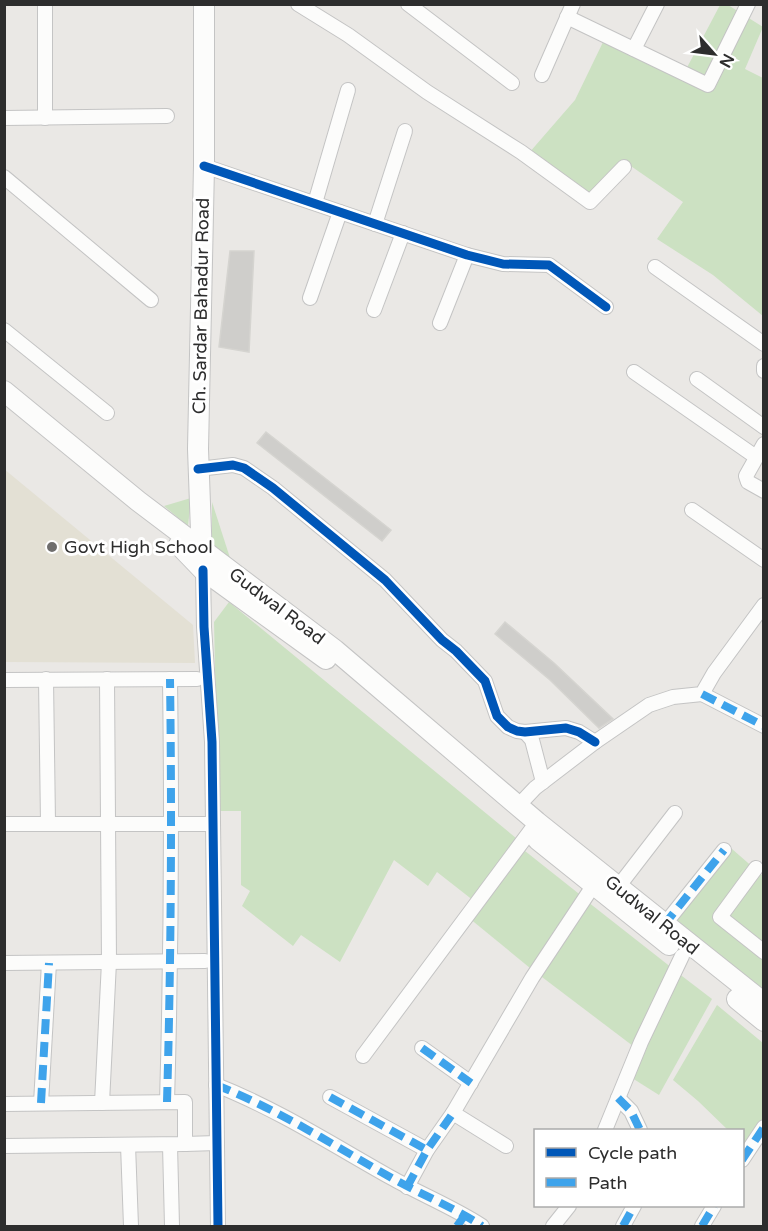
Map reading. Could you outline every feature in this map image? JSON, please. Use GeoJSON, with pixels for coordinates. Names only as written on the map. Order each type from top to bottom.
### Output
{"type":"FeatureCollection","features":[{"type":"Feature","properties":{"kind":"main road","name":"Ch. Sardar Bahadur Road"},"geometry":{"type":"LineString","coordinates":[[203,570],[198,469],[204,166],[204,4]]}},
{"type":"Feature","properties":{"kind":"main road"},"geometry":{"type":"LineString","coordinates":[[4,391],[138,501]]}},
{"type":"Feature","properties":{"kind":"main road","name":"Gudwal Road"},"geometry":{"type":"LineString","coordinates":[[138,501],[336,650],[518,806],[533,827],[593,886],[764,1021]]}},
{"type":"Feature","properties":{"kind":"main road","name":"Gudwal Road"},"geometry":{"type":"LineString","coordinates":[[138,501],[203,570],[327,660],[533,827],[618,887],[764,1004]]}},
{"type":"Feature","properties":{"kind":"street"},"geometry":{"type":"LineString","coordinates":[[45,4],[45,118]]}},
{"type":"Feature","properties":{"kind":"street"},"geometry":{"type":"LineString","coordinates":[[298,4],[348,35],[427,92],[521,152],[590,202],[624,167]]}},
{"type":"Feature","properties":{"kind":"street"},"geometry":{"type":"LineString","coordinates":[[408,4],[512,83]]}},
{"type":"Feature","properties":{"kind":"street"},"geometry":{"type":"LineString","coordinates":[[634,49],[657,4]]}},
{"type":"Feature","properties":{"kind":"street"},"geometry":{"type":"LineString","coordinates":[[542,75],[570,11],[634,49],[708,86],[748,4]]}},
{"type":"Feature","properties":{"kind":"street"},"geometry":{"type":"LineString","coordinates":[[315,203],[348,90]]}},
{"type":"Feature","properties":{"kind":"street"},"geometry":{"type":"LineString","coordinates":[[4,118],[167,116]]}},
{"type":"Feature","properties":{"kind":"street"},"geometry":{"type":"LineString","coordinates":[[375,224],[405,131]]}},
{"type":"Feature","properties":{"kind":"street"},"geometry":{"type":"LineString","coordinates":[[204,166],[467,255],[503,264],[549,265],[606,308]]}},
{"type":"Feature","properties":{"kind":"street"},"geometry":{"type":"LineString","coordinates":[[4,177],[151,300]]}},
{"type":"Feature","properties":{"kind":"street"},"geometry":{"type":"LineString","coordinates":[[310,298],[340,212]]}},
{"type":"Feature","properties":{"kind":"street"},"geometry":{"type":"LineString","coordinates":[[374,310],[403,233]]}},
{"type":"Feature","properties":{"kind":"street"},"geometry":{"type":"LineString","coordinates":[[440,323],[467,255]]}},
{"type":"Feature","properties":{"kind":"street"},"geometry":{"type":"LineString","coordinates":[[655,267],[764,344]]}},
{"type":"Feature","properties":{"kind":"street"},"geometry":{"type":"LineString","coordinates":[[4,330],[107,414]]}},
{"type":"Feature","properties":{"kind":"street"},"geometry":{"type":"LineString","coordinates":[[764,366],[764,371]]}},
{"type":"Feature","properties":{"kind":"street"},"geometry":{"type":"LineString","coordinates":[[634,372],[756,457]]}},
{"type":"Feature","properties":{"kind":"street"},"geometry":{"type":"LineString","coordinates":[[697,379],[764,427]]}},
{"type":"Feature","properties":{"kind":"street"},"geometry":{"type":"LineString","coordinates":[[764,444],[746,476],[748,482],[764,491]]}},
{"type":"Feature","properties":{"kind":"street"},"geometry":{"type":"LineString","coordinates":[[198,469],[233,465],[244,468],[273,488],[385,580],[485,681],[497,716],[508,727],[525,732],[566,728],[579,732],[595,742]]}},
{"type":"Feature","properties":{"kind":"street"},"geometry":{"type":"LineString","coordinates":[[692,510],[764,560]]}},
{"type":"Feature","properties":{"kind":"street"},"geometry":{"type":"LineString","coordinates":[[203,570],[212,754],[218,1227]]}},
{"type":"Feature","properties":{"kind":"street"},"geometry":{"type":"LineString","coordinates":[[702,694],[714,673],[764,605]]}},
{"type":"Feature","properties":{"kind":"street"},"geometry":{"type":"LineString","coordinates":[[46,679],[48,824]]}},
{"type":"Feature","properties":{"kind":"street"},"geometry":{"type":"LineString","coordinates":[[102,1103],[109,962],[107,679]]}},
{"type":"Feature","properties":{"kind":"street"},"geometry":{"type":"LineString","coordinates":[[167,1102],[172,823],[170,679]]}},
{"type":"Feature","properties":{"kind":"street"},"geometry":{"type":"LineString","coordinates":[[4,680],[197,679]]}},
{"type":"Feature","properties":{"kind":"street"},"geometry":{"type":"LineString","coordinates":[[518,806],[543,782],[595,742],[649,705],[673,697],[702,694],[764,726]]}},
{"type":"Feature","properties":{"kind":"street"},"geometry":{"type":"LineString","coordinates":[[525,732],[532,740],[543,782]]}},
{"type":"Feature","properties":{"kind":"street"},"geometry":{"type":"LineString","coordinates":[[764,733],[764,739]]}},
{"type":"Feature","properties":{"kind":"street"},"geometry":{"type":"LineString","coordinates":[[618,887],[675,813]]}},
{"type":"Feature","properties":{"kind":"street"},"geometry":{"type":"LineString","coordinates":[[4,824],[207,824]]}},
{"type":"Feature","properties":{"kind":"street"},"geometry":{"type":"LineString","coordinates":[[363,1056],[533,827]]}},
{"type":"Feature","properties":{"kind":"street"},"geometry":{"type":"LineString","coordinates":[[664,925],[724,850]]}},
{"type":"Feature","properties":{"kind":"street"},"geometry":{"type":"LineString","coordinates":[[756,868],[720,917],[764,952]]}},
{"type":"Feature","properties":{"kind":"street"},"geometry":{"type":"LineString","coordinates":[[407,1187],[427,1150],[453,1113],[532,978],[593,886]]}},
{"type":"Feature","properties":{"kind":"street"},"geometry":{"type":"LineString","coordinates":[[606,1129],[641,1042],[682,956]]}},
{"type":"Feature","properties":{"kind":"street"},"geometry":{"type":"LineString","coordinates":[[4,963],[205,961]]}},
{"type":"Feature","properties":{"kind":"street"},"geometry":{"type":"LineString","coordinates":[[41,1103],[49,963]]}},
{"type":"Feature","properties":{"kind":"street"},"geometry":{"type":"LineString","coordinates":[[422,1048],[471,1083]]}},
{"type":"Feature","properties":{"kind":"street"},"geometry":{"type":"LineString","coordinates":[[216,1085],[245,1096],[407,1187],[461,1221],[482,1227]]}},
{"type":"Feature","properties":{"kind":"street"},"geometry":{"type":"LineString","coordinates":[[330,1097],[427,1150]]}},
{"type":"Feature","properties":{"kind":"street"},"geometry":{"type":"LineString","coordinates":[[618,1098],[631,1111],[639,1129]]}},
{"type":"Feature","properties":{"kind":"street"},"geometry":{"type":"LineString","coordinates":[[4,1104],[185,1102],[185,1144]]}},
{"type":"Feature","properties":{"kind":"street"},"geometry":{"type":"LineString","coordinates":[[453,1113],[506,1146]]}},
{"type":"Feature","properties":{"kind":"street"},"geometry":{"type":"LineString","coordinates":[[744,1157],[764,1127]]}},
{"type":"Feature","properties":{"kind":"street"},"geometry":{"type":"LineString","coordinates":[[4,1146],[217,1143]]}},
{"type":"Feature","properties":{"kind":"street"},"geometry":{"type":"LineString","coordinates":[[170,1144],[172,1227]]}},
{"type":"Feature","properties":{"kind":"street"},"geometry":{"type":"LineString","coordinates":[[128,1145],[131,1227]]}},
{"type":"Feature","properties":{"kind":"street"},"geometry":{"type":"LineString","coordinates":[[553,1227],[568,1207]]}},
{"type":"Feature","properties":{"kind":"street"},"geometry":{"type":"LineString","coordinates":[[623,1227],[633,1207]]}},
{"type":"Feature","properties":{"kind":"street"},"geometry":{"type":"LineString","coordinates":[[702,1227],[713,1207]]}},
{"type":"Feature","properties":{"kind":"shaded area","name":"Govt High School"},"geometry":{"type":"Polygon","coordinates":[[[4,469],[193,625],[195,663],[5,662],[4,469]]]}},
{"type":"Feature","properties":{"kind":"green space"},"geometry":{"type":"Polygon","coordinates":[[[720,5],[728,5],[763,27],[745,69],[763,78],[763,316],[713,275],[657,239],[683,202],[625,162],[591,195],[529,153],[575,100],[605,38],[682,77],[720,5]]]}},
{"type":"Feature","properties":{"kind":"green space"},"geometry":{"type":"Polygon","coordinates":[[[191,498],[188,526],[164,506],[191,498]]]}},
{"type":"Feature","properties":{"kind":"green space"},"geometry":{"type":"Polygon","coordinates":[[[212,502],[231,561],[212,548],[212,502]]]}},
{"type":"Feature","properties":{"kind":"green space"},"geometry":{"type":"Polygon","coordinates":[[[229,602],[516,838],[474,901],[437,872],[428,886],[394,860],[340,962],[301,935],[293,946],[242,906],[250,891],[241,885],[241,811],[218,811],[214,622],[229,602]]]}},
{"type":"Feature","properties":{"kind":"green space"},"geometry":{"type":"Polygon","coordinates":[[[732,849],[763,876],[763,998],[673,923],[674,917],[732,849]]]}},
{"type":"Feature","properties":{"kind":"green space"},"geometry":{"type":"Polygon","coordinates":[[[525,851],[583,897],[530,968],[469,918],[525,851]]]}},
{"type":"Feature","properties":{"kind":"green space"},"geometry":{"type":"Polygon","coordinates":[[[588,902],[672,968],[633,1046],[538,974],[588,902]]]}},
{"type":"Feature","properties":{"kind":"green space"},"geometry":{"type":"Polygon","coordinates":[[[678,973],[712,999],[659,1095],[632,1078],[678,973]]]}},
{"type":"Feature","properties":{"kind":"green space"},"geometry":{"type":"Polygon","coordinates":[[[717,1005],[763,1043],[763,1122],[747,1149],[744,1146],[744,1129],[727,1129],[673,1080],[717,1005]]]}},
{"type":"Feature","properties":{"kind":"building"},"geometry":{"type":"Polygon","coordinates":[[[230,251],[254,251],[249,352],[219,347],[230,251]]]}},
{"type":"Feature","properties":{"kind":"building"},"geometry":{"type":"Polygon","coordinates":[[[266,432],[391,530],[382,541],[257,443],[266,432]]]}},
{"type":"Feature","properties":{"kind":"building"},"geometry":{"type":"Polygon","coordinates":[[[505,622],[554,663],[613,719],[599,728],[550,680],[495,634],[505,622]]]}},
{"type":"Feature","properties":{"kind":"marked path"},"geometry":{"type":"LineString","coordinates":[[167,1102],[171,890],[170,679]]}},
{"type":"Feature","properties":{"kind":"marked path"},"geometry":{"type":"LineString","coordinates":[[702,694],[764,726]]}},
{"type":"Feature","properties":{"kind":"marked path"},"geometry":{"type":"LineString","coordinates":[[664,925],[724,850]]}},
{"type":"Feature","properties":{"kind":"marked path"},"geometry":{"type":"LineString","coordinates":[[41,1103],[49,963]]}},
{"type":"Feature","properties":{"kind":"marked path"},"geometry":{"type":"LineString","coordinates":[[422,1048],[471,1083]]}},
{"type":"Feature","properties":{"kind":"marked path"},"geometry":{"type":"LineString","coordinates":[[216,1085],[283,1116],[482,1226]]}},
{"type":"Feature","properties":{"kind":"marked path"},"geometry":{"type":"LineString","coordinates":[[330,1097],[427,1150]]}},
{"type":"Feature","properties":{"kind":"marked path"},"geometry":{"type":"LineString","coordinates":[[618,1098],[631,1111],[640,1129]]}},
{"type":"Feature","properties":{"kind":"marked path"},"geometry":{"type":"LineString","coordinates":[[407,1187],[427,1150],[453,1113]]}},
{"type":"Feature","properties":{"kind":"marked path"},"geometry":{"type":"LineString","coordinates":[[744,1157],[764,1127]]}},
{"type":"Feature","properties":{"kind":"marked path"},"geometry":{"type":"LineString","coordinates":[[623,1226],[633,1207]]}},
{"type":"Feature","properties":{"kind":"marked path"},"geometry":{"type":"LineString","coordinates":[[702,1226],[713,1207]]}},
{"type":"Feature","properties":{"kind":"marked path"},"geometry":{"type":"LineString","coordinates":[[457,1226],[465,1215]]}},
{"type":"Feature","properties":{"kind":"cycle path"},"geometry":{"type":"LineString","coordinates":[[204,166],[467,255],[503,264],[549,265],[606,307]]}},
{"type":"Feature","properties":{"kind":"cycle path"},"geometry":{"type":"LineString","coordinates":[[198,469],[233,465],[244,468],[273,488],[385,580],[485,681],[497,716],[508,727],[525,732],[566,728],[579,732],[595,742]]}},
{"type":"Feature","properties":{"kind":"cycle path"},"geometry":{"type":"LineString","coordinates":[[203,570],[204,627],[212,742],[218,1226]]}},
{"type":"Feature","properties":{"kind":"place","name":"Govt High School"},"geometry":{"type":"Point","coordinates":[52,547]}}]}
